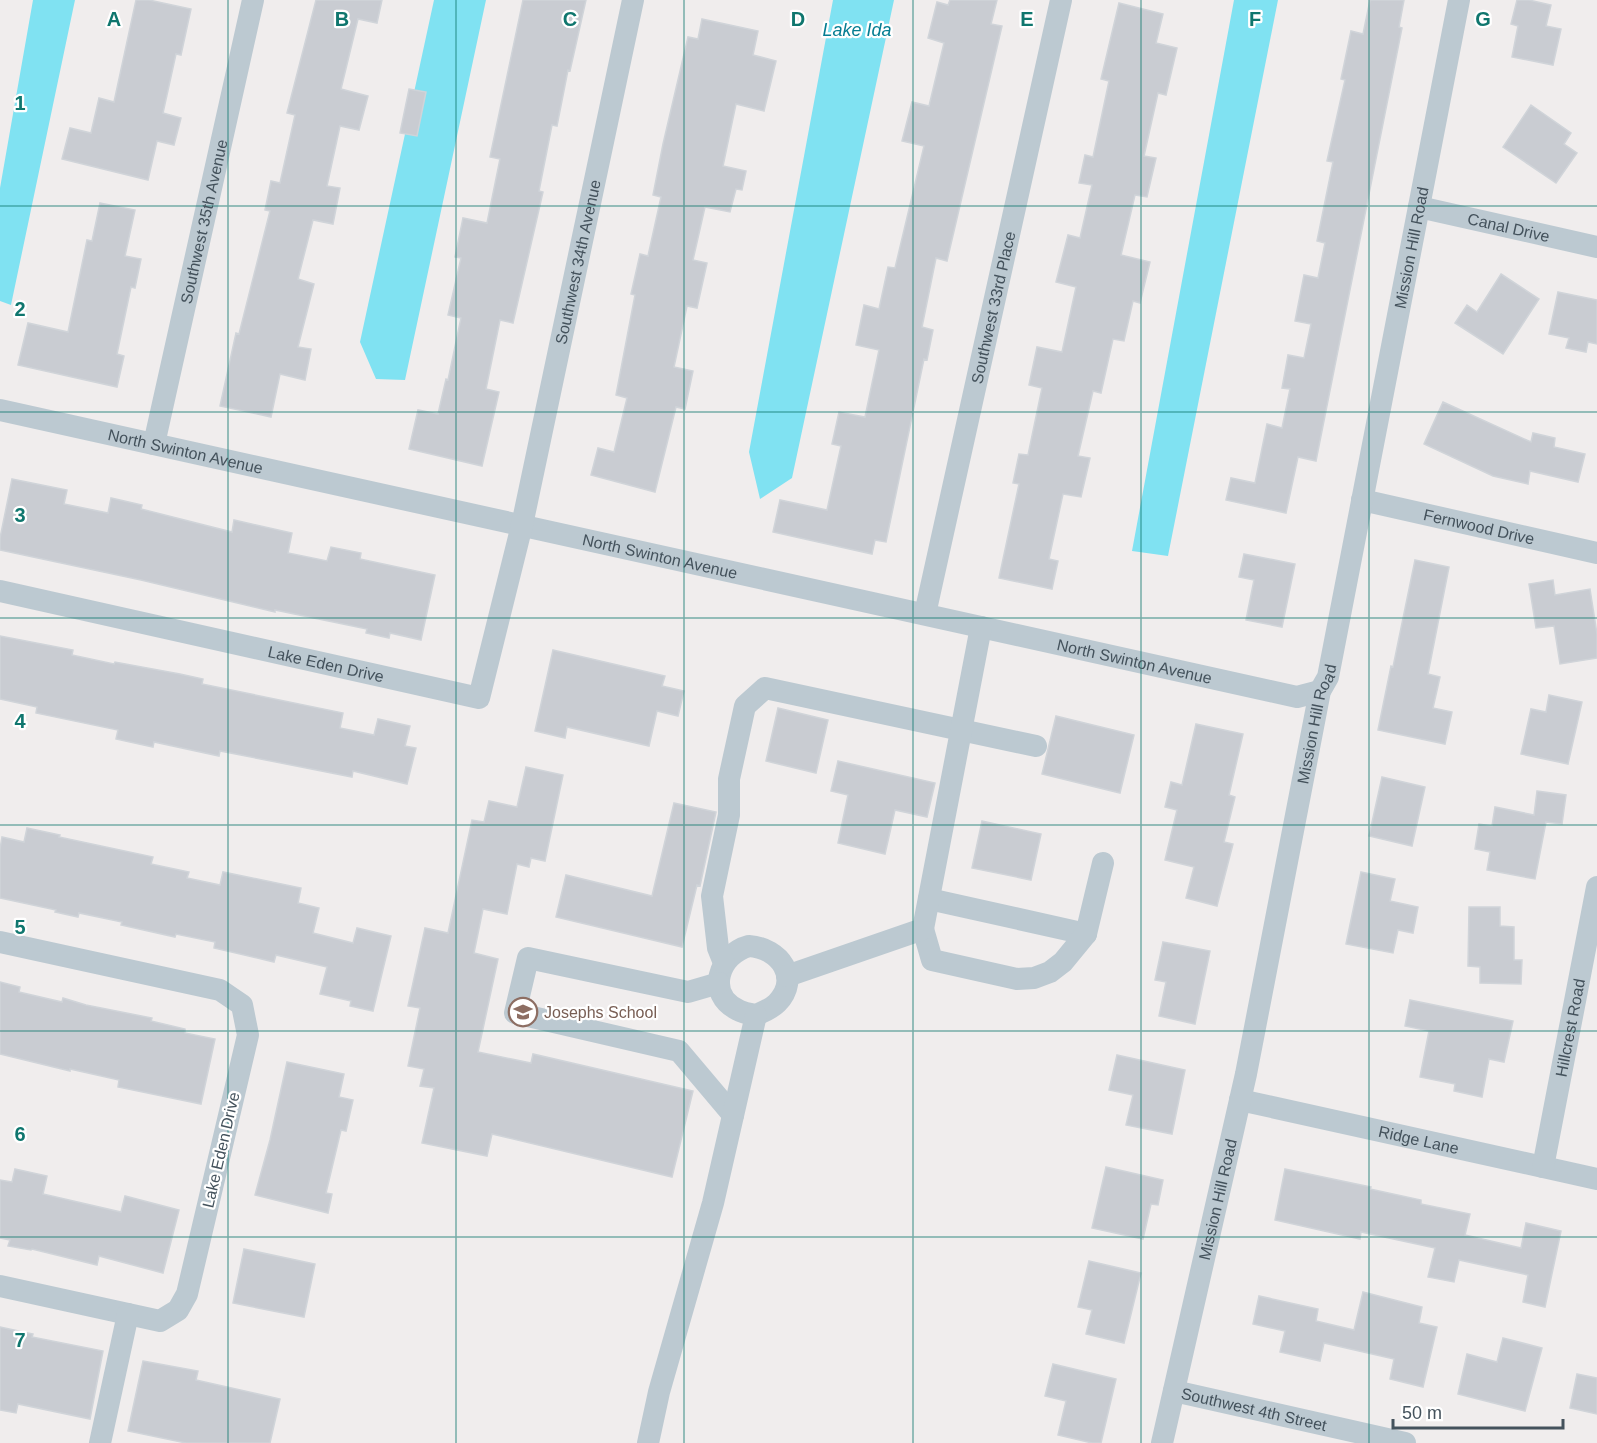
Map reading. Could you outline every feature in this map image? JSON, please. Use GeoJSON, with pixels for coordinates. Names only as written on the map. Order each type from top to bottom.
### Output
{"type":"FeatureCollection","features":[{"type":"Feature","properties":{"kind":"street","name":"Southwest 35th Avenue"},"geometry":{"type":"LineString","coordinates":[[154,444],[253,0]]}},
{"type":"Feature","properties":{"kind":"street","name":"Southwest 34th Avenue"},"geometry":{"type":"LineString","coordinates":[[522,525],[633,0]]}},
{"type":"Feature","properties":{"kind":"street","name":"Southwest 33rd Place"},"geometry":{"type":"LineString","coordinates":[[925,614],[1061,0]]}},
{"type":"Feature","properties":{"kind":"street","name":"Mission Hill Road"},"geometry":{"type":"LineString","coordinates":[[1162,1443],[1240,1100],[1320,691],[1328,677],[1459,0]]}},
{"type":"Feature","properties":{"kind":"street","name":"Canal Drive"},"geometry":{"type":"LineString","coordinates":[[1419,207],[1597,247]]}},
{"type":"Feature","properties":{"kind":"street","name":"North Swinton Avenue"},"geometry":{"type":"LineString","coordinates":[[0,410],[1297,697],[1320,691]]}},
{"type":"Feature","properties":{"kind":"street","name":"Fernwood Drive"},"geometry":{"type":"LineString","coordinates":[[1362,500],[1597,553]]}},
{"type":"Feature","properties":{"kind":"street","name":"Lake Eden Drive"},"geometry":{"type":"LineString","coordinates":[[0,591],[479,698],[522,525]]}},
{"type":"Feature","properties":{"kind":"street"},"geometry":{"type":"LineString","coordinates":[[981,627],[923,928],[932,960],[1017,979],[1034,978],[1050,972],[1063,962],[1086,934],[1103,863]]}},
{"type":"Feature","properties":{"kind":"street"},"geometry":{"type":"LineString","coordinates":[[733,1115],[679,1051],[515,1013],[528,958],[688,992],[722,973],[730,955],[739,949],[749,946],[760,947],[770,950],[778,957],[787,976],[786,987],[776,1005],[756,1015],[736,1009],[722,994],[722,973],[712,896],[729,815],[729,779],[745,706],[765,688],[1036,746]]}},
{"type":"Feature","properties":{"kind":"street","name":"Hillcrest Road"},"geometry":{"type":"LineString","coordinates":[[1543,1167],[1597,887]]}},
{"type":"Feature","properties":{"kind":"street"},"geometry":{"type":"LineString","coordinates":[[929,899],[1086,934]]}},
{"type":"Feature","properties":{"kind":"street"},"geometry":{"type":"LineString","coordinates":[[787,976],[923,928]]}},
{"type":"Feature","properties":{"kind":"street","name":"Lake Eden Drive"},"geometry":{"type":"LineString","coordinates":[[0,942],[220,990],[242,1005],[248,1035],[187,1294],[178,1310],[160,1321],[0,1286]]}},
{"type":"Feature","properties":{"kind":"street"},"geometry":{"type":"LineString","coordinates":[[648,1443],[659,1392],[713,1203],[756,1015]]}},
{"type":"Feature","properties":{"kind":"street","name":"Ridge Lane"},"geometry":{"type":"LineString","coordinates":[[1240,1100],[1597,1179]]}},
{"type":"Feature","properties":{"kind":"street"},"geometry":{"type":"LineString","coordinates":[[100,1443],[128,1314]]}},
{"type":"Feature","properties":{"kind":"street","name":"Southwest 4th Street"},"geometry":{"type":"LineString","coordinates":[[1174,1391],[1405,1443]]}},
{"type":"Feature","properties":{"kind":"water"},"geometry":{"type":"Polygon","coordinates":[[[33,0],[75,0],[11,305],[0,301],[0,188],[33,0]]]}},
{"type":"Feature","properties":{"kind":"water"},"geometry":{"type":"Polygon","coordinates":[[[434,0],[486,0],[405,380],[376,379],[360,342],[434,0]]]}},
{"type":"Feature","properties":{"kind":"water","name":"Lake Ida"},"geometry":{"type":"Polygon","coordinates":[[[833,0],[894,0],[792,478],[760,499],[749,452],[833,0]]]}},
{"type":"Feature","properties":{"kind":"water"},"geometry":{"type":"Polygon","coordinates":[[[1234,0],[1278,0],[1168,556],[1132,551],[1234,0]]]}},
{"type":"Feature","properties":{"kind":"building"},"geometry":{"type":"Polygon","coordinates":[[[136,0],[149,0],[191,9],[181,55],[176,54],[163,113],[181,118],[174,145],[157,141],[148,180],[62,159],[70,128],[91,133],[99,98],[114,102],[136,0]]]}},
{"type":"Feature","properties":{"kind":"building"},"geometry":{"type":"Polygon","coordinates":[[[316,0],[382,0],[377,23],[358,19],[341,89],[368,96],[359,130],[340,126],[327,186],[340,188],[333,224],[313,220],[298,279],[314,284],[298,347],[311,349],[305,380],[280,374],[271,417],[220,406],[236,333],[239,334],[270,211],[265,210],[271,181],[280,183],[295,115],[287,113],[316,0]]]}},
{"type":"Feature","properties":{"kind":"building"},"geometry":{"type":"Polygon","coordinates":[[[523,0],[586,0],[570,71],[568,70],[557,126],[552,125],[539,191],[543,192],[513,323],[500,320],[486,389],[499,392],[482,466],[409,449],[418,410],[438,414],[446,379],[448,380],[461,318],[448,315],[461,258],[455,257],[463,218],[487,223],[500,159],[490,157],[523,0]]]}},
{"type":"Feature","properties":{"kind":"building"},"geometry":{"type":"Polygon","coordinates":[[[950,0],[997,0],[991,24],[1002,26],[947,261],[936,258],[922,327],[933,330],[927,360],[924,359],[886,542],[875,540],[872,554],[773,532],[780,500],[827,510],[841,446],[832,444],[839,412],[865,417],[879,350],[856,345],[864,305],[879,309],[888,267],[895,268],[924,146],[902,141],[912,102],[929,106],[944,43],[928,38],[937,2],[948,5],[950,0]]]}},
{"type":"Feature","properties":{"kind":"building"},"geometry":{"type":"Polygon","coordinates":[[[1370,0],[1404,0],[1399,27],[1402,28],[1316,461],[1298,457],[1286,513],[1226,500],[1231,478],[1255,483],[1267,424],[1282,428],[1290,389],[1282,388],[1288,355],[1304,358],[1311,324],[1295,321],[1304,275],[1318,278],[1325,243],[1317,241],[1333,162],[1327,161],[1345,80],[1341,79],[1351,31],[1363,34],[1370,0]]]}},
{"type":"Feature","properties":{"kind":"building"},"geometry":{"type":"Polygon","coordinates":[[[1517,0],[1551,5],[1546,26],[1561,29],[1553,65],[1512,57],[1518,26],[1511,24],[1517,0]]]}},
{"type":"Feature","properties":{"kind":"building"},"geometry":{"type":"Polygon","coordinates":[[[1119,3],[1163,14],[1156,43],[1177,48],[1166,95],[1158,93],[1144,156],[1156,158],[1147,197],[1135,195],[1121,255],[1150,262],[1140,303],[1133,301],[1124,341],[1113,339],[1101,393],[1093,391],[1078,456],[1090,458],[1081,497],[1063,494],[1049,559],[1058,561],[1052,589],[999,578],[1019,484],[1013,483],[1019,454],[1028,455],[1042,388],[1029,385],[1037,347],[1062,352],[1076,287],[1056,282],[1068,235],[1080,238],[1092,185],[1079,183],[1085,155],[1093,157],[1109,81],[1101,79],[1119,3]]]}},
{"type":"Feature","properties":{"kind":"building"},"geometry":{"type":"Polygon","coordinates":[[[702,19],[758,31],[753,55],[776,61],[764,111],[736,104],[723,166],[746,171],[742,190],[736,189],[730,212],[705,207],[693,260],[707,263],[697,308],[687,306],[674,367],[693,371],[685,409],[676,407],[655,492],[591,475],[598,448],[614,452],[627,398],[616,395],[635,295],[631,294],[640,254],[648,256],[661,197],[653,195],[688,37],[698,39],[702,19]]]}},
{"type":"Feature","properties":{"kind":"building"},"geometry":{"type":"Polygon","coordinates":[[[409,89],[426,92],[417,136],[400,133],[409,89]]]}},
{"type":"Feature","properties":{"kind":"building"},"geometry":{"type":"Polygon","coordinates":[[[1531,105],[1571,133],[1564,144],[1577,153],[1556,183],[1503,147],[1531,105]]]}},
{"type":"Feature","properties":{"kind":"building"},"geometry":{"type":"Polygon","coordinates":[[[100,203],[135,210],[125,256],[141,259],[135,288],[131,287],[117,354],[124,356],[117,387],[18,365],[28,323],[68,332],[87,240],[92,241],[100,203]]]}},
{"type":"Feature","properties":{"kind":"building"},"geometry":{"type":"Polygon","coordinates":[[[1501,274],[1539,299],[1503,354],[1455,323],[1467,305],[1477,312],[1501,274]]]}},
{"type":"Feature","properties":{"kind":"building"},"geometry":{"type":"Polygon","coordinates":[[[1558,292],[1597,300],[1597,344],[1588,342],[1586,352],[1566,348],[1569,338],[1549,334],[1558,292]]]}},
{"type":"Feature","properties":{"kind":"building"},"geometry":{"type":"Polygon","coordinates":[[[1443,402],[1531,442],[1533,433],[1555,438],[1554,447],[1585,454],[1578,482],[1530,471],[1528,484],[1493,476],[1424,444],[1443,402]]]}},
{"type":"Feature","properties":{"kind":"building"},"geometry":{"type":"Polygon","coordinates":[[[12,479],[67,490],[64,504],[108,513],[111,498],[142,505],[141,509],[232,532],[234,520],[292,533],[288,553],[327,561],[331,547],[361,553],[360,559],[435,575],[421,640],[390,633],[389,638],[366,633],[367,629],[275,610],[275,612],[0,550],[0,538],[12,479]]]}},
{"type":"Feature","properties":{"kind":"building"},"geometry":{"type":"Polygon","coordinates":[[[1244,554],[1295,564],[1282,627],[1246,620],[1254,580],[1239,577],[1244,554]]]}},
{"type":"Feature","properties":{"kind":"building"},"geometry":{"type":"Polygon","coordinates":[[[1415,560],[1449,567],[1428,674],[1440,677],[1433,708],[1452,712],[1445,744],[1378,730],[1415,560]]]}},
{"type":"Feature","properties":{"kind":"building"},"geometry":{"type":"Polygon","coordinates":[[[1553,580],[1555,595],[1590,589],[1597,634],[1597,658],[1560,664],[1554,626],[1536,628],[1529,584],[1553,580]]]}},
{"type":"Feature","properties":{"kind":"building"},"geometry":{"type":"Polygon","coordinates":[[[0,636],[73,650],[72,655],[180,674],[203,679],[202,684],[343,713],[340,728],[374,735],[378,719],[410,726],[405,746],[416,748],[407,784],[353,771],[352,777],[220,751],[219,756],[154,742],[153,747],[116,739],[118,730],[36,713],[37,707],[0,699],[0,636]]]}},
{"type":"Feature","properties":{"kind":"building"},"geometry":{"type":"Polygon","coordinates":[[[553,650],[665,676],[662,686],[684,691],[678,716],[657,711],[649,746],[567,727],[565,738],[535,731],[553,650]]]}},
{"type":"Feature","properties":{"kind":"building"},"geometry":{"type":"Polygon","coordinates":[[[1549,695],[1582,702],[1568,764],[1521,754],[1531,709],[1546,712],[1549,695]]]}},
{"type":"Feature","properties":{"kind":"building"},"geometry":{"type":"Polygon","coordinates":[[[778,708],[828,720],[816,773],[766,761],[778,708]]]}},
{"type":"Feature","properties":{"kind":"building"},"geometry":{"type":"Polygon","coordinates":[[[1056,716],[1134,735],[1120,793],[1042,774],[1056,716]]]}},
{"type":"Feature","properties":{"kind":"building"},"geometry":{"type":"Polygon","coordinates":[[[1196,724],[1243,734],[1229,795],[1235,797],[1224,842],[1233,844],[1217,906],[1186,898],[1194,867],[1165,860],[1177,810],[1165,807],[1171,782],[1182,785],[1196,724]]]}},
{"type":"Feature","properties":{"kind":"building"},"geometry":{"type":"Polygon","coordinates":[[[838,761],[935,783],[927,817],[895,810],[885,854],[838,843],[848,795],[831,791],[838,761]]]}},
{"type":"Feature","properties":{"kind":"building"},"geometry":{"type":"Polygon","coordinates":[[[526,767],[563,775],[545,861],[531,858],[529,867],[517,864],[507,914],[483,909],[474,953],[498,959],[478,1052],[531,1063],[533,1054],[693,1091],[672,1177],[492,1134],[487,1156],[422,1143],[434,1088],[420,1086],[424,1069],[408,1066],[420,1008],[408,1006],[425,928],[448,933],[472,820],[484,822],[489,801],[517,807],[526,767]]]}},
{"type":"Feature","properties":{"kind":"building"},"geometry":{"type":"Polygon","coordinates":[[[1382,777],[1425,787],[1412,846],[1369,836],[1382,777]]]}},
{"type":"Feature","properties":{"kind":"building"},"geometry":{"type":"Polygon","coordinates":[[[1537,791],[1566,795],[1562,824],[1546,822],[1535,879],[1487,870],[1490,852],[1475,849],[1479,824],[1492,826],[1495,807],[1534,815],[1537,791]]]}},
{"type":"Feature","properties":{"kind":"building"},"geometry":{"type":"Polygon","coordinates":[[[674,803],[716,812],[700,886],[697,885],[682,947],[556,917],[566,875],[652,896],[674,803]]]}},
{"type":"Feature","properties":{"kind":"building"},"geometry":{"type":"Polygon","coordinates":[[[982,821],[1041,834],[1031,880],[972,868],[982,821]]]}},
{"type":"Feature","properties":{"kind":"building"},"geometry":{"type":"Polygon","coordinates":[[[27,828],[153,857],[151,864],[189,872],[187,878],[220,885],[223,872],[301,888],[298,903],[319,908],[313,933],[353,943],[357,928],[391,936],[373,1011],[350,1006],[351,1001],[320,994],[327,967],[276,955],[274,962],[214,948],[215,942],[176,934],[175,937],[121,925],[122,922],[79,913],[78,917],[0,898],[2,837],[24,842],[27,828]]]}},
{"type":"Feature","properties":{"kind":"building"},"geometry":{"type":"Polygon","coordinates":[[[1361,872],[1395,879],[1390,901],[1418,907],[1413,933],[1398,930],[1393,953],[1346,944],[1361,872]]]}},
{"type":"Feature","properties":{"kind":"building"},"geometry":{"type":"Polygon","coordinates":[[[1469,907],[1500,907],[1500,926],[1514,927],[1514,960],[1522,960],[1521,984],[1480,983],[1480,967],[1468,966],[1469,907]]]}},
{"type":"Feature","properties":{"kind":"building"},"geometry":{"type":"Polygon","coordinates":[[[1163,942],[1210,951],[1195,1024],[1159,1016],[1166,982],[1155,980],[1163,942]]]}},
{"type":"Feature","properties":{"kind":"building"},"geometry":{"type":"Polygon","coordinates":[[[0,982],[20,987],[19,992],[62,1002],[63,998],[152,1018],[151,1021],[185,1029],[185,1033],[215,1039],[201,1104],[118,1087],[119,1080],[0,1054],[0,982]]]}},
{"type":"Feature","properties":{"kind":"building"},"geometry":{"type":"Polygon","coordinates":[[[1410,1000],[1513,1021],[1504,1062],[1489,1059],[1482,1097],[1454,1091],[1455,1084],[1420,1077],[1429,1031],[1405,1026],[1410,1000]]]}},
{"type":"Feature","properties":{"kind":"building"},"geometry":{"type":"Polygon","coordinates":[[[1117,1055],[1185,1070],[1172,1134],[1126,1125],[1133,1095],[1109,1090],[1117,1055]]]}},
{"type":"Feature","properties":{"kind":"building"},"geometry":{"type":"Polygon","coordinates":[[[287,1062],[344,1074],[339,1097],[353,1100],[346,1131],[341,1130],[326,1193],[332,1194],[328,1213],[255,1195],[287,1062]]]}},
{"type":"Feature","properties":{"kind":"building"},"geometry":{"type":"Polygon","coordinates":[[[1106,1167],[1163,1180],[1158,1205],[1151,1204],[1143,1239],[1092,1228],[1106,1167]]]}},
{"type":"Feature","properties":{"kind":"building"},"geometry":{"type":"Polygon","coordinates":[[[15,1169],[47,1176],[43,1194],[121,1212],[125,1196],[179,1210],[163,1273],[99,1256],[97,1265],[32,1249],[8,1246],[10,1240],[0,1238],[0,1180],[12,1182],[15,1169]]]}},
{"type":"Feature","properties":{"kind":"building"},"geometry":{"type":"Polygon","coordinates":[[[1285,1169],[1371,1187],[1370,1189],[1421,1200],[1421,1204],[1470,1214],[1465,1235],[1521,1248],[1526,1223],[1561,1231],[1545,1307],[1523,1302],[1528,1275],[1459,1260],[1454,1282],[1428,1277],[1435,1248],[1361,1232],[1360,1239],[1275,1220],[1285,1169]]]}},
{"type":"Feature","properties":{"kind":"building"},"geometry":{"type":"Polygon","coordinates":[[[244,1249],[315,1264],[304,1317],[233,1303],[244,1249]]]}},
{"type":"Feature","properties":{"kind":"building"},"geometry":{"type":"Polygon","coordinates":[[[1089,1261],[1141,1273],[1124,1343],[1086,1334],[1092,1310],[1078,1307],[1089,1261]]]}},
{"type":"Feature","properties":{"kind":"building"},"geometry":{"type":"Polygon","coordinates":[[[1363,1292],[1422,1307],[1419,1323],[1437,1327],[1423,1387],[1390,1379],[1394,1359],[1324,1343],[1320,1361],[1280,1352],[1285,1331],[1253,1324],[1259,1296],[1318,1309],[1316,1321],[1354,1330],[1363,1292]]]}},
{"type":"Feature","properties":{"kind":"building"},"geometry":{"type":"Polygon","coordinates":[[[0,1327],[33,1334],[32,1337],[103,1351],[90,1419],[18,1404],[16,1413],[0,1410],[0,1327]]]}},
{"type":"Feature","properties":{"kind":"building"},"geometry":{"type":"Polygon","coordinates":[[[1503,1338],[1542,1348],[1525,1411],[1458,1394],[1467,1354],[1497,1362],[1503,1338]]]}},
{"type":"Feature","properties":{"kind":"building"},"geometry":{"type":"Polygon","coordinates":[[[143,1361],[198,1371],[196,1380],[280,1399],[270,1443],[186,1443],[128,1431],[143,1361]]]}},
{"type":"Feature","properties":{"kind":"building"},"geometry":{"type":"Polygon","coordinates":[[[1053,1364],[1116,1379],[1101,1443],[1058,1435],[1066,1401],[1045,1396],[1053,1364]]]}},
{"type":"Feature","properties":{"kind":"building"},"geometry":{"type":"Polygon","coordinates":[[[1577,1374],[1597,1378],[1597,1414],[1570,1408],[1577,1374]]]}},
{"type":"Feature","properties":{"kind":"place","name":"Josephs School"},"geometry":{"type":"Point","coordinates":[523,1012]}}]}
